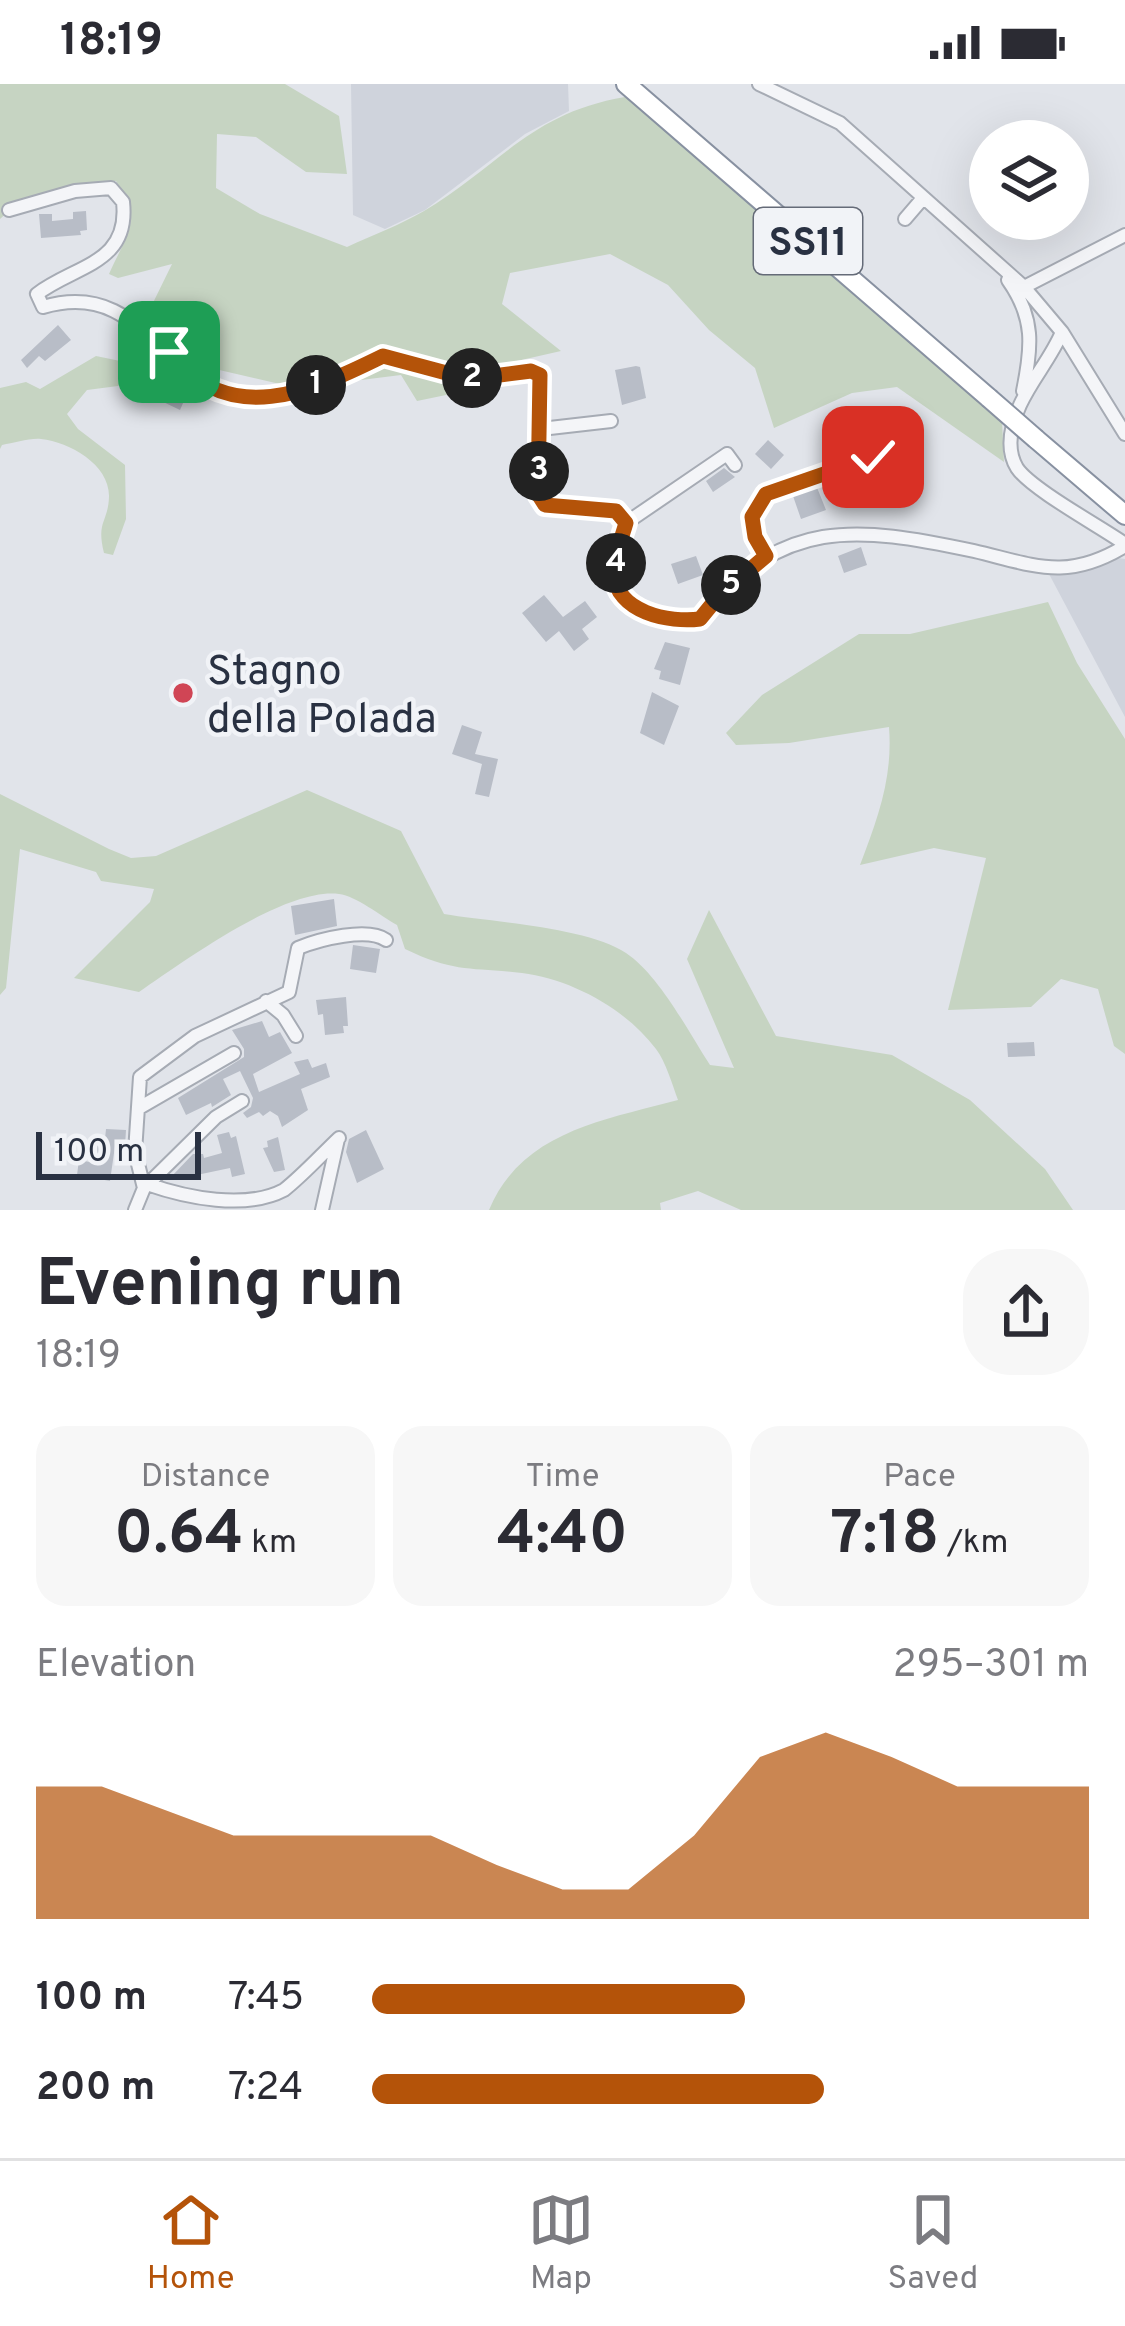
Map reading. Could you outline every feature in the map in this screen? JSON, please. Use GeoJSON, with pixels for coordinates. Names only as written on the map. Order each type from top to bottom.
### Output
{"type":"FeatureCollection","features":[{"type":"Feature","properties":{"kind":"highway","name":"SS11"},"geometry":{"type":"LineString","coordinates":[[626,85],[1125,515]]}},
{"type":"Feature","properties":{"kind":"street"},"geometry":{"type":"LineString","coordinates":[[759,84],[796,91],[840,123],[1024,287],[1062,332],[1125,434]]}},
{"type":"Feature","properties":{"kind":"street"},"geometry":{"type":"LineString","coordinates":[[9,210],[75,191],[111,188],[123,202],[122,233],[109,252],[37,294],[38,302],[43,307],[82,301],[109,308],[132,320],[203,386],[225,395],[252,399],[288,394],[342,377],[383,356],[469,379],[531,371],[540,375],[538,494],[545,505],[616,511],[626,523]]}},
{"type":"Feature","properties":{"kind":"street"},"geometry":{"type":"LineString","coordinates":[[904,219],[923,198]]}},
{"type":"Feature","properties":{"kind":"street"},"geometry":{"type":"LineString","coordinates":[[1024,287],[1125,235]]}},
{"type":"Feature","properties":{"kind":"street"},"geometry":{"type":"LineString","coordinates":[[735,465],[727,454],[626,523],[614,574],[623,594],[651,616],[677,622],[700,619],[766,556],[831,532],[924,543],[1045,570],[1090,561],[1125,545],[1018,470],[1010,437],[1031,351],[1028,315],[1002,271]]}},
{"type":"Feature","properties":{"kind":"street"},"geometry":{"type":"LineString","coordinates":[[1031,351],[1062,332]]}},
{"type":"Feature","properties":{"kind":"street"},"geometry":{"type":"LineString","coordinates":[[1021,404],[1062,332]]}},
{"type":"Feature","properties":{"kind":"street"},"geometry":{"type":"LineString","coordinates":[[1044,368],[1083,367]]}},
{"type":"Feature","properties":{"kind":"street"},"geometry":{"type":"LineString","coordinates":[[541,429],[611,421]]}},
{"type":"Feature","properties":{"kind":"street"},"geometry":{"type":"LineString","coordinates":[[766,556],[752,525],[758,501],[807,477],[873,457]]}},
{"type":"Feature","properties":{"kind":"street"},"geometry":{"type":"LineString","coordinates":[[1090,561],[1103,529]]}},
{"type":"Feature","properties":{"kind":"street"},"geometry":{"type":"LineString","coordinates":[[146,1186],[135,1151],[140,1077],[195,1036],[290,992],[298,948],[362,931],[376,932],[386,940]]}},
{"type":"Feature","properties":{"kind":"street"},"geometry":{"type":"LineString","coordinates":[[266,1001],[283,1015],[296,1036]]}},
{"type":"Feature","properties":{"kind":"street"},"geometry":{"type":"LineString","coordinates":[[139,1108],[234,1053]]}},
{"type":"Feature","properties":{"kind":"street"},"geometry":{"type":"LineString","coordinates":[[135,1210],[146,1186],[216,1117],[242,1101]]}},
{"type":"Feature","properties":{"kind":"street"},"geometry":{"type":"LineString","coordinates":[[146,1186],[212,1201],[261,1202],[282,1191],[338,1138],[322,1210]]}},
{"type":"Feature","properties":{"kind":"shaded area"},"geometry":{"type":"Polygon","coordinates":[[[351,84],[568,84],[569,111],[525,134],[425,210],[385,229],[353,215],[351,84]]]}},
{"type":"Feature","properties":{"kind":"shaded area"},"geometry":{"type":"Polygon","coordinates":[[[1125,559],[1125,717],[1049,574],[1125,559]]]}},
{"type":"Feature","properties":{"kind":"green space"},"geometry":{"type":"Polygon","coordinates":[[[0,84],[285,84],[339,116],[347,174],[306,172],[256,137],[217,134],[216,188],[260,214],[347,247],[424,211],[564,115],[625,97],[794,235],[1002,421],[1004,462],[897,387],[852,393],[774,428],[755,368],[709,330],[668,285],[610,254],[510,273],[502,304],[561,351],[503,364],[446,395],[417,401],[401,375],[297,388],[202,366],[149,311],[172,264],[118,278],[109,274],[131,218],[116,181],[55,191],[23,203],[0,219],[0,84]]]}},
{"type":"Feature","properties":{"kind":"green space"},"geometry":{"type":"Polygon","coordinates":[[[96,356],[125,362],[134,377],[118,386],[87,390],[67,414],[78,429],[125,465],[126,519],[113,555],[104,553],[108,485],[96,465],[76,450],[41,439],[0,449],[0,388],[26,382],[40,389],[96,356]]]}},
{"type":"Feature","properties":{"kind":"green space"},"geometry":{"type":"Polygon","coordinates":[[[1048,602],[1077,663],[1125,739],[1125,1054],[1114,1046],[1098,989],[1061,979],[1031,1007],[948,1010],[986,858],[934,848],[860,865],[886,780],[889,727],[789,743],[736,745],[726,733],[762,695],[859,634],[910,634],[1048,602]]]}},
{"type":"Feature","properties":{"kind":"green space"},"geometry":{"type":"Polygon","coordinates":[[[307,790],[401,831],[444,914],[564,931],[626,953],[661,989],[710,1065],[734,1068],[687,959],[709,910],[776,1036],[892,1055],[970,1100],[1045,1169],[1073,1210],[741,1210],[698,1191],[660,1203],[661,1210],[489,1210],[522,1162],[544,1146],[595,1123],[678,1100],[663,1060],[644,1034],[596,998],[541,976],[463,968],[422,957],[405,949],[397,925],[339,894],[317,895],[264,914],[139,992],[74,978],[150,902],[154,889],[101,881],[96,872],[20,849],[6,988],[0,995],[0,794],[131,858],[156,856],[307,790]]]}},
{"type":"Feature","properties":{"kind":"building"},"geometry":{"type":"Polygon","coordinates":[[[86,211],[87,230],[80,231],[81,235],[41,238],[39,214],[52,214],[52,221],[73,219],[73,212],[86,211]]]}},
{"type":"Feature","properties":{"kind":"building"},"geometry":{"type":"Polygon","coordinates":[[[58,325],[71,340],[45,361],[39,356],[27,368],[21,360],[58,325]]]}},
{"type":"Feature","properties":{"kind":"building"},"geometry":{"type":"Polygon","coordinates":[[[636,366],[646,398],[622,405],[615,370],[636,366]]]}},
{"type":"Feature","properties":{"kind":"building"},"geometry":{"type":"Polygon","coordinates":[[[163,383],[187,394],[180,410],[155,398],[163,383]]]}},
{"type":"Feature","properties":{"kind":"building"},"geometry":{"type":"Polygon","coordinates":[[[871,423],[875,440],[860,443],[862,449],[845,454],[838,430],[871,423]]]}},
{"type":"Feature","properties":{"kind":"building"},"geometry":{"type":"Polygon","coordinates":[[[768,440],[784,455],[771,469],[755,454],[768,440]]]}},
{"type":"Feature","properties":{"kind":"building"},"geometry":{"type":"Polygon","coordinates":[[[724,468],[735,477],[713,492],[706,481],[724,468]]]}},
{"type":"Feature","properties":{"kind":"building"},"geometry":{"type":"Polygon","coordinates":[[[862,473],[868,496],[845,502],[839,479],[862,473]]]}},
{"type":"Feature","properties":{"kind":"building"},"geometry":{"type":"Polygon","coordinates":[[[816,485],[826,510],[801,519],[793,496],[816,485]]]}},
{"type":"Feature","properties":{"kind":"building"},"geometry":{"type":"Polygon","coordinates":[[[861,547],[867,565],[844,573],[838,556],[861,547]]]}},
{"type":"Feature","properties":{"kind":"building"},"geometry":{"type":"Polygon","coordinates":[[[696,556],[703,575],[678,584],[671,564],[696,556]]]}},
{"type":"Feature","properties":{"kind":"building"},"geometry":{"type":"Polygon","coordinates":[[[544,595],[563,617],[585,601],[597,617],[582,629],[589,639],[574,651],[559,631],[546,642],[522,613],[544,595]]]}},
{"type":"Feature","properties":{"kind":"building"},"geometry":{"type":"Polygon","coordinates":[[[665,642],[690,648],[680,685],[659,679],[661,671],[654,669],[665,642]]]}},
{"type":"Feature","properties":{"kind":"building"},"geometry":{"type":"Polygon","coordinates":[[[652,692],[679,706],[664,745],[640,733],[652,692]]]}},
{"type":"Feature","properties":{"kind":"building"},"geometry":{"type":"Polygon","coordinates":[[[462,725],[482,732],[475,754],[498,759],[489,797],[475,794],[482,764],[452,754],[462,725]]]}},
{"type":"Feature","properties":{"kind":"building"},"geometry":{"type":"Polygon","coordinates":[[[334,899],[337,926],[295,935],[291,906],[334,899]]]}},
{"type":"Feature","properties":{"kind":"building"},"geometry":{"type":"Polygon","coordinates":[[[353,945],[380,949],[376,973],[350,969],[353,945]]]}},
{"type":"Feature","properties":{"kind":"building"},"geometry":{"type":"Polygon","coordinates":[[[346,997],[348,1026],[343,1026],[344,1033],[325,1035],[316,1000],[346,997]]]}},
{"type":"Feature","properties":{"kind":"building"},"geometry":{"type":"Polygon","coordinates":[[[262,1021],[269,1037],[280,1032],[292,1053],[253,1074],[259,1092],[300,1074],[294,1062],[308,1059],[312,1068],[326,1063],[330,1077],[301,1089],[308,1110],[282,1127],[270,1111],[247,1118],[243,1113],[253,1098],[240,1071],[223,1079],[231,1095],[186,1115],[178,1098],[244,1057],[232,1030],[262,1021]]]}},
{"type":"Feature","properties":{"kind":"building"},"geometry":{"type":"Polygon","coordinates":[[[1034,1042],[1035,1056],[1008,1057],[1007,1043],[1034,1042]]]}},
{"type":"Feature","properties":{"kind":"building"},"geometry":{"type":"Polygon","coordinates":[[[106,1129],[126,1130],[125,1146],[115,1146],[110,1181],[77,1175],[79,1160],[95,1163],[96,1139],[105,1139],[106,1129]]]}},
{"type":"Feature","properties":{"kind":"building"},"geometry":{"type":"Polygon","coordinates":[[[366,1130],[384,1169],[357,1183],[346,1152],[349,1139],[366,1130]]]}},
{"type":"Feature","properties":{"kind":"building"},"geometry":{"type":"Polygon","coordinates":[[[229,1132],[231,1138],[236,1136],[245,1174],[232,1177],[230,1168],[173,1180],[193,1154],[204,1158],[222,1153],[217,1135],[229,1132]]]}},
{"type":"Feature","properties":{"kind":"building"},"geometry":{"type":"Polygon","coordinates":[[[278,1137],[285,1170],[274,1172],[263,1148],[278,1137]]]}},
{"type":"Feature","properties":{"kind":"place","name":"Stagno della Polada"},"geometry":{"type":"Point","coordinates":[183,693]}},
{"type":"Feature","properties":{"kind":"route"},"geometry":{"type":"LineString","coordinates":[[169,352],[203,386],[252,399],[288,394],[342,377],[383,356],[469,379],[531,371],[540,375],[538,494],[545,505],[616,511],[626,523],[614,574],[623,594],[651,616],[677,622],[700,619],[745,571],[766,556],[752,525],[758,501],[766,494],[873,457]]}}]}
